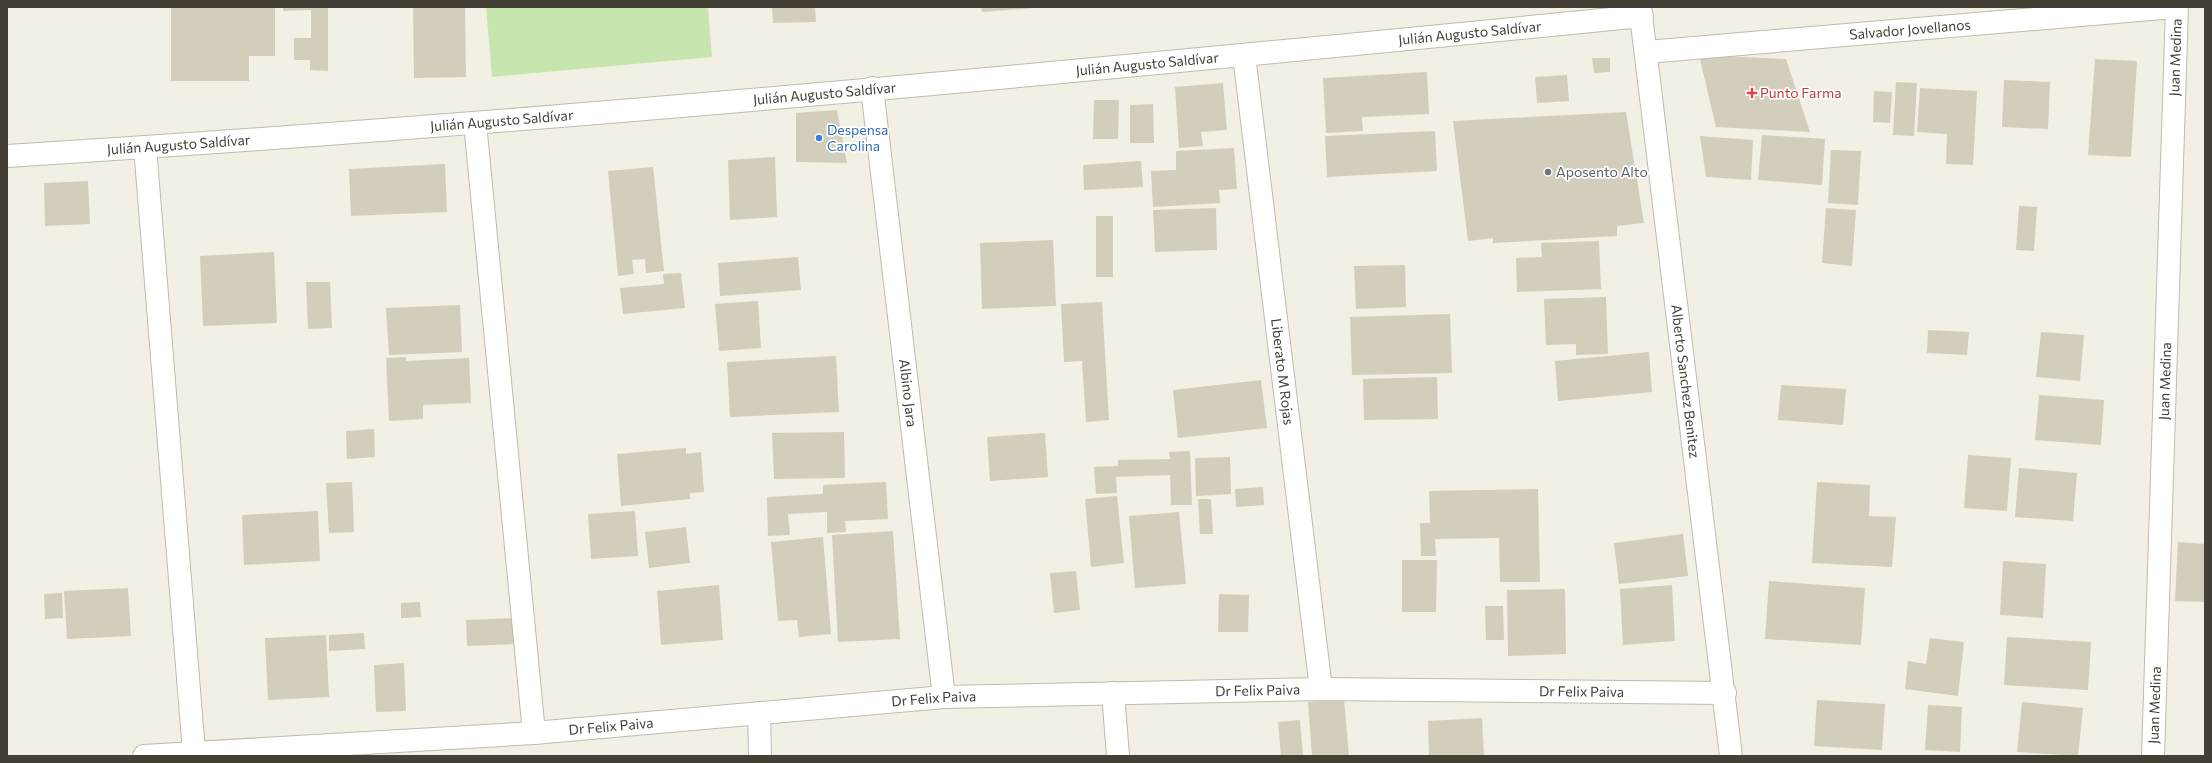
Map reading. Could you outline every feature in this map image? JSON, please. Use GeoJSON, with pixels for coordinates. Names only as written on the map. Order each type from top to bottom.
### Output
{"type":"FeatureCollection","features":[{"type":"Feature","properties":{"kind":"street","name":"Salvador Jovellanos"},"geometry":{"type":"LineString","coordinates":[[1647,52],[2174,7]]}},
{"type":"Feature","properties":{"kind":"street","name":"Juan Medina"},"geometry":{"type":"LineString","coordinates":[[2153,756],[2177,7]]}},
{"type":"Feature","properties":{"kind":"street","name":"Alberto Sanchez Benitez"},"geometry":{"type":"LineString","coordinates":[[1641,12],[1725,693],[1731,756]]}},
{"type":"Feature","properties":{"kind":"street","name":"Julián Augusto Saldívar"},"geometry":{"type":"LineString","coordinates":[[7,156],[475,123],[1244,55],[1641,12]]}},
{"type":"Feature","properties":{"kind":"street","name":"Liberato M Rojas"},"geometry":{"type":"LineString","coordinates":[[1244,55],[1321,689]]}},
{"type":"Feature","properties":{"kind":"street","name":"Albino Jara"},"geometry":{"type":"LineString","coordinates":[[872,88],[944,697]]}},
{"type":"Feature","properties":{"kind":"street"},"geometry":{"type":"LineString","coordinates":[[475,123],[534,733]]}},
{"type":"Feature","properties":{"kind":"street"},"geometry":{"type":"LineString","coordinates":[[145,147],[194,752]]}},
{"type":"Feature","properties":{"kind":"street","name":"Dr Felix Paiva"},"geometry":{"type":"LineString","coordinates":[[144,756],[194,752],[374,750],[534,733],[944,697],[1321,689],[1725,693]]}},
{"type":"Feature","properties":{"kind":"street"},"geometry":{"type":"LineString","coordinates":[[1113,693],[1118,756]]}},
{"type":"Feature","properties":{"kind":"street"},"geometry":{"type":"LineString","coordinates":[[759,713],[760,756]]}},
{"type":"Feature","properties":{"kind":"green space"},"geometry":{"type":"Polygon","coordinates":[[[486,7],[708,7],[712,57],[492,77],[486,7]]]}},
{"type":"Feature","properties":{"kind":"building"},"geometry":{"type":"Polygon","coordinates":[[[171,7],[275,7],[275,56],[249,56],[249,81],[171,81],[171,7]]]}},
{"type":"Feature","properties":{"kind":"building"},"geometry":{"type":"Polygon","coordinates":[[[283,7],[328,7],[328,71],[310,70],[310,60],[294,60],[294,38],[311,38],[311,10],[283,11],[283,7]]]}},
{"type":"Feature","properties":{"kind":"building"},"geometry":{"type":"Polygon","coordinates":[[[413,7],[465,7],[466,77],[414,78],[413,7]]]}},
{"type":"Feature","properties":{"kind":"building"},"geometry":{"type":"Polygon","coordinates":[[[772,7],[815,7],[816,22],[773,23],[772,7]]]}},
{"type":"Feature","properties":{"kind":"building"},"geometry":{"type":"Polygon","coordinates":[[[981,7],[1035,7],[1035,8],[982,12],[981,7]]]}},
{"type":"Feature","properties":{"kind":"building","name":"Punto Farma"},"geometry":{"type":"Polygon","coordinates":[[[1699,55],[1786,59],[1810,132],[1716,127],[1699,55]]]}},
{"type":"Feature","properties":{"kind":"building"},"geometry":{"type":"Polygon","coordinates":[[[1592,58],[1610,58],[1610,72],[1594,73],[1592,58]]]}},
{"type":"Feature","properties":{"kind":"building"},"geometry":{"type":"Polygon","coordinates":[[[2095,59],[2137,61],[2131,157],[2088,155],[2095,59]]]}},
{"type":"Feature","properties":{"kind":"building"},"geometry":{"type":"Polygon","coordinates":[[[1427,72],[1429,114],[1362,117],[1363,131],[1326,133],[1323,78],[1427,72]]]}},
{"type":"Feature","properties":{"kind":"building"},"geometry":{"type":"Polygon","coordinates":[[[1567,75],[1569,101],[1537,103],[1535,77],[1567,75]]]}},
{"type":"Feature","properties":{"kind":"building"},"geometry":{"type":"Polygon","coordinates":[[[2004,80],[2050,82],[2048,129],[2002,127],[2004,80]]]}},
{"type":"Feature","properties":{"kind":"building"},"geometry":{"type":"Polygon","coordinates":[[[1896,82],[1917,83],[1914,136],[1893,135],[1896,82]]]}},
{"type":"Feature","properties":{"kind":"building"},"geometry":{"type":"Polygon","coordinates":[[[1223,83],[1227,130],[1201,132],[1203,146],[1179,148],[1175,87],[1223,83]]]}},
{"type":"Feature","properties":{"kind":"building"},"geometry":{"type":"Polygon","coordinates":[[[1920,88],[1977,91],[1973,165],[1946,164],[1947,134],[1917,132],[1920,88]]]}},
{"type":"Feature","properties":{"kind":"building"},"geometry":{"type":"Polygon","coordinates":[[[1874,91],[1892,92],[1890,123],[1873,122],[1874,91]]]}},
{"type":"Feature","properties":{"kind":"building"},"geometry":{"type":"Polygon","coordinates":[[[1094,100],[1119,100],[1118,139],[1093,139],[1094,100]]]}},
{"type":"Feature","properties":{"kind":"building"},"geometry":{"type":"Polygon","coordinates":[[[1153,104],[1154,143],[1130,143],[1130,105],[1153,104]]]}},
{"type":"Feature","properties":{"kind":"building","name":"Despensa Carolina"},"geometry":{"type":"Polygon","coordinates":[[[837,110],[847,163],[796,162],[796,113],[837,110]]]}},
{"type":"Feature","properties":{"kind":"building","name":"Aposento Alto"},"geometry":{"type":"Polygon","coordinates":[[[1626,112],[1644,223],[1617,226],[1617,236],[1493,243],[1493,238],[1468,241],[1453,121],[1626,112]]]}},
{"type":"Feature","properties":{"kind":"building"},"geometry":{"type":"Polygon","coordinates":[[[1435,131],[1437,171],[1327,177],[1325,136],[1435,131]]]}},
{"type":"Feature","properties":{"kind":"building"},"geometry":{"type":"Polygon","coordinates":[[[1762,135],[1825,139],[1822,185],[1758,180],[1762,135]]]}},
{"type":"Feature","properties":{"kind":"building"},"geometry":{"type":"Polygon","coordinates":[[[1700,136],[1753,140],[1751,180],[1706,177],[1700,136]]]}},
{"type":"Feature","properties":{"kind":"building"},"geometry":{"type":"Polygon","coordinates":[[[1234,148],[1237,189],[1219,190],[1220,203],[1153,207],[1151,171],[1176,170],[1176,151],[1234,148]]]}},
{"type":"Feature","properties":{"kind":"building"},"geometry":{"type":"Polygon","coordinates":[[[1831,150],[1861,151],[1858,205],[1828,203],[1831,150]]]}},
{"type":"Feature","properties":{"kind":"building"},"geometry":{"type":"Polygon","coordinates":[[[775,157],[777,217],[730,220],[728,160],[775,157]]]}},
{"type":"Feature","properties":{"kind":"building"},"geometry":{"type":"Polygon","coordinates":[[[1141,161],[1143,187],[1084,190],[1083,165],[1141,161]]]}},
{"type":"Feature","properties":{"kind":"building"},"geometry":{"type":"Polygon","coordinates":[[[445,164],[447,212],[351,216],[349,169],[445,164]]]}},
{"type":"Feature","properties":{"kind":"building"},"geometry":{"type":"Polygon","coordinates":[[[653,167],[664,271],[646,273],[645,259],[632,260],[634,274],[618,276],[608,171],[653,167]]]}},
{"type":"Feature","properties":{"kind":"building"},"geometry":{"type":"Polygon","coordinates":[[[88,181],[90,224],[45,226],[44,183],[88,181]]]}},
{"type":"Feature","properties":{"kind":"building"},"geometry":{"type":"Polygon","coordinates":[[[2019,206],[2037,207],[2034,251],[2016,250],[2019,206]]]}},
{"type":"Feature","properties":{"kind":"building"},"geometry":{"type":"Polygon","coordinates":[[[1216,208],[1217,250],[1155,252],[1153,210],[1216,208]]]}},
{"type":"Feature","properties":{"kind":"building"},"geometry":{"type":"Polygon","coordinates":[[[1826,208],[1856,210],[1852,266],[1822,263],[1826,208]]]}},
{"type":"Feature","properties":{"kind":"building"},"geometry":{"type":"Polygon","coordinates":[[[1096,216],[1113,216],[1113,277],[1096,277],[1096,216]]]}},
{"type":"Feature","properties":{"kind":"building"},"geometry":{"type":"Polygon","coordinates":[[[1053,240],[1056,306],[982,309],[980,243],[1053,240]]]}},
{"type":"Feature","properties":{"kind":"building"},"geometry":{"type":"Polygon","coordinates":[[[1599,241],[1601,289],[1517,292],[1516,258],[1542,257],[1541,243],[1599,241]]]}},
{"type":"Feature","properties":{"kind":"building"},"geometry":{"type":"Polygon","coordinates":[[[274,252],[277,323],[203,326],[200,256],[274,252]]]}},
{"type":"Feature","properties":{"kind":"building"},"geometry":{"type":"Polygon","coordinates":[[[798,257],[801,290],[720,296],[718,263],[798,257]]]}},
{"type":"Feature","properties":{"kind":"building"},"geometry":{"type":"Polygon","coordinates":[[[1405,265],[1406,307],[1356,309],[1354,266],[1405,265]]]}},
{"type":"Feature","properties":{"kind":"building"},"geometry":{"type":"Polygon","coordinates":[[[681,273],[685,308],[623,314],[620,288],[664,284],[663,274],[681,273]]]}},
{"type":"Feature","properties":{"kind":"building"},"geometry":{"type":"Polygon","coordinates":[[[306,282],[330,282],[332,328],[308,329],[306,282]]]}},
{"type":"Feature","properties":{"kind":"building"},"geometry":{"type":"Polygon","coordinates":[[[1606,297],[1608,354],[1576,355],[1576,344],[1546,345],[1544,299],[1606,297]]]}},
{"type":"Feature","properties":{"kind":"building"},"geometry":{"type":"Polygon","coordinates":[[[758,301],[761,348],[719,351],[715,304],[758,301]]]}},
{"type":"Feature","properties":{"kind":"building"},"geometry":{"type":"Polygon","coordinates":[[[1102,302],[1109,420],[1086,422],[1082,361],[1064,362],[1061,304],[1102,302]]]}},
{"type":"Feature","properties":{"kind":"building"},"geometry":{"type":"Polygon","coordinates":[[[460,305],[462,352],[389,355],[386,308],[460,305]]]}},
{"type":"Feature","properties":{"kind":"building"},"geometry":{"type":"Polygon","coordinates":[[[1450,314],[1452,373],[1352,375],[1350,317],[1450,314]]]}},
{"type":"Feature","properties":{"kind":"building"},"geometry":{"type":"Polygon","coordinates":[[[1928,330],[1969,332],[1967,355],[1927,353],[1928,330]]]}},
{"type":"Feature","properties":{"kind":"building"},"geometry":{"type":"Polygon","coordinates":[[[2041,332],[2084,335],[2080,381],[2036,377],[2041,332]]]}},
{"type":"Feature","properties":{"kind":"building"},"geometry":{"type":"Polygon","coordinates":[[[1649,352],[1652,392],[1558,401],[1555,361],[1649,352]]]}},
{"type":"Feature","properties":{"kind":"building"},"geometry":{"type":"Polygon","coordinates":[[[836,356],[839,412],[730,417],[727,362],[836,356]]]}},
{"type":"Feature","properties":{"kind":"building"},"geometry":{"type":"Polygon","coordinates":[[[406,357],[406,361],[469,358],[471,403],[423,405],[423,419],[389,421],[386,358],[406,357]]]}},
{"type":"Feature","properties":{"kind":"building"},"geometry":{"type":"Polygon","coordinates":[[[1437,377],[1438,419],[1364,420],[1363,379],[1437,377]]]}},
{"type":"Feature","properties":{"kind":"building"},"geometry":{"type":"Polygon","coordinates":[[[1261,380],[1267,428],[1178,438],[1173,390],[1261,380]]]}},
{"type":"Feature","properties":{"kind":"building"},"geometry":{"type":"Polygon","coordinates":[[[1781,385],[1846,389],[1843,425],[1778,420],[1781,385]]]}},
{"type":"Feature","properties":{"kind":"building"},"geometry":{"type":"Polygon","coordinates":[[[2039,395],[2104,400],[2101,445],[2035,440],[2039,395]]]}},
{"type":"Feature","properties":{"kind":"building"},"geometry":{"type":"Polygon","coordinates":[[[374,429],[375,457],[347,459],[346,431],[374,429]]]}},
{"type":"Feature","properties":{"kind":"building"},"geometry":{"type":"Polygon","coordinates":[[[844,432],[845,478],[774,479],[772,433],[844,432]]]}},
{"type":"Feature","properties":{"kind":"building"},"geometry":{"type":"Polygon","coordinates":[[[1045,433],[1048,477],[990,481],[987,437],[1045,433]]]}},
{"type":"Feature","properties":{"kind":"building"},"geometry":{"type":"Polygon","coordinates":[[[686,448],[686,454],[701,452],[704,492],[690,493],[690,499],[621,506],[617,454],[686,448]]]}},
{"type":"Feature","properties":{"kind":"building"},"geometry":{"type":"Polygon","coordinates":[[[1190,451],[1192,505],[1171,505],[1170,475],[1116,477],[1117,493],[1096,494],[1094,467],[1118,466],[1118,460],[1170,459],[1169,452],[1190,451]]]}},
{"type":"Feature","properties":{"kind":"building"},"geometry":{"type":"Polygon","coordinates":[[[1968,455],[2011,458],[2007,511],[1964,508],[1968,455]]]}},
{"type":"Feature","properties":{"kind":"building"},"geometry":{"type":"Polygon","coordinates":[[[1230,457],[1231,494],[1196,496],[1195,458],[1230,457]]]}},
{"type":"Feature","properties":{"kind":"building"},"geometry":{"type":"Polygon","coordinates":[[[2019,468],[2077,473],[2073,521],[2015,517],[2019,468]]]}},
{"type":"Feature","properties":{"kind":"building"},"geometry":{"type":"Polygon","coordinates":[[[352,482],[354,532],[329,533],[326,483],[352,482]]]}},
{"type":"Feature","properties":{"kind":"building"},"geometry":{"type":"Polygon","coordinates":[[[886,482],[888,519],[845,521],[846,532],[827,533],[827,512],[788,514],[790,535],[768,536],[767,497],[823,494],[823,485],[886,482]]]}},
{"type":"Feature","properties":{"kind":"building"},"geometry":{"type":"Polygon","coordinates":[[[1817,482],[1870,485],[1869,516],[1896,517],[1892,567],[1812,563],[1817,482]]]}},
{"type":"Feature","properties":{"kind":"building"},"geometry":{"type":"Polygon","coordinates":[[[1263,487],[1264,505],[1236,507],[1235,489],[1263,487]]]}},
{"type":"Feature","properties":{"kind":"building"},"geometry":{"type":"Polygon","coordinates":[[[1538,489],[1540,582],[1500,582],[1499,538],[1435,539],[1436,556],[1421,556],[1420,523],[1430,523],[1429,491],[1538,489]]]}},
{"type":"Feature","properties":{"kind":"building"},"geometry":{"type":"Polygon","coordinates":[[[1117,496],[1124,563],[1091,567],[1085,499],[1117,496]]]}},
{"type":"Feature","properties":{"kind":"building"},"geometry":{"type":"Polygon","coordinates":[[[1198,499],[1211,499],[1213,534],[1200,534],[1198,499]]]}},
{"type":"Feature","properties":{"kind":"building"},"geometry":{"type":"Polygon","coordinates":[[[318,511],[320,561],[244,565],[242,515],[318,511]]]}},
{"type":"Feature","properties":{"kind":"building"},"geometry":{"type":"Polygon","coordinates":[[[635,511],[638,556],[591,559],[588,514],[635,511]]]}},
{"type":"Feature","properties":{"kind":"building"},"geometry":{"type":"Polygon","coordinates":[[[1179,512],[1186,584],[1135,588],[1129,516],[1179,512]]]}},
{"type":"Feature","properties":{"kind":"building"},"geometry":{"type":"Polygon","coordinates":[[[686,527],[690,563],[649,568],[645,532],[686,527]]]}},
{"type":"Feature","properties":{"kind":"building"},"geometry":{"type":"Polygon","coordinates":[[[893,531],[900,639],[838,642],[832,535],[893,531]]]}},
{"type":"Feature","properties":{"kind":"building"},"geometry":{"type":"Polygon","coordinates":[[[1683,534],[1688,576],[1619,584],[1614,543],[1683,534]]]}},
{"type":"Feature","properties":{"kind":"building"},"geometry":{"type":"Polygon","coordinates":[[[823,537],[831,634],[799,637],[797,620],[778,621],[771,542],[823,537]]]}},
{"type":"Feature","properties":{"kind":"building"},"geometry":{"type":"Polygon","coordinates":[[[2178,542],[2205,544],[2205,602],[2175,601],[2178,542]]]}},
{"type":"Feature","properties":{"kind":"building"},"geometry":{"type":"Polygon","coordinates":[[[1402,560],[1437,560],[1436,612],[1402,612],[1402,560]]]}},
{"type":"Feature","properties":{"kind":"building"},"geometry":{"type":"Polygon","coordinates":[[[2003,561],[2046,564],[2043,618],[2000,615],[2003,561]]]}},
{"type":"Feature","properties":{"kind":"building"},"geometry":{"type":"Polygon","coordinates":[[[1076,571],[1080,610],[1054,613],[1050,573],[1076,571]]]}},
{"type":"Feature","properties":{"kind":"building"},"geometry":{"type":"Polygon","coordinates":[[[1769,581],[1865,588],[1861,645],[1765,639],[1769,581]]]}},
{"type":"Feature","properties":{"kind":"building"},"geometry":{"type":"Polygon","coordinates":[[[719,585],[723,640],[661,645],[657,591],[719,585]]]}},
{"type":"Feature","properties":{"kind":"building"},"geometry":{"type":"Polygon","coordinates":[[[1672,585],[1675,641],[1623,645],[1620,589],[1672,585]]]}},
{"type":"Feature","properties":{"kind":"building"},"geometry":{"type":"Polygon","coordinates":[[[128,588],[131,636],[67,639],[64,591],[128,588]]]}},
{"type":"Feature","properties":{"kind":"building"},"geometry":{"type":"Polygon","coordinates":[[[1565,589],[1566,654],[1508,656],[1507,590],[1565,589]]]}},
{"type":"Feature","properties":{"kind":"building"},"geometry":{"type":"Polygon","coordinates":[[[62,593],[63,618],[45,619],[44,594],[62,593]]]}},
{"type":"Feature","properties":{"kind":"building"},"geometry":{"type":"Polygon","coordinates":[[[1219,594],[1249,595],[1248,632],[1218,632],[1219,594]]]}},
{"type":"Feature","properties":{"kind":"building"},"geometry":{"type":"Polygon","coordinates":[[[420,602],[421,617],[401,618],[401,603],[420,602]]]}},
{"type":"Feature","properties":{"kind":"building"},"geometry":{"type":"Polygon","coordinates":[[[1485,606],[1503,606],[1504,640],[1486,640],[1485,606]]]}},
{"type":"Feature","properties":{"kind":"building"},"geometry":{"type":"Polygon","coordinates":[[[515,618],[517,644],[467,646],[466,620],[515,618]]]}},
{"type":"Feature","properties":{"kind":"building"},"geometry":{"type":"Polygon","coordinates":[[[364,633],[365,649],[329,651],[329,635],[364,633]]]}},
{"type":"Feature","properties":{"kind":"building"},"geometry":{"type":"Polygon","coordinates":[[[326,635],[329,697],[268,700],[265,638],[326,635]]]}},
{"type":"Feature","properties":{"kind":"building"},"geometry":{"type":"Polygon","coordinates":[[[2007,637],[2091,642],[2088,690],[2004,685],[2007,637]]]}},
{"type":"Feature","properties":{"kind":"building"},"geometry":{"type":"Polygon","coordinates":[[[1930,638],[1964,642],[1958,696],[1905,689],[1908,661],[1926,664],[1930,638]]]}},
{"type":"Feature","properties":{"kind":"building"},"geometry":{"type":"Polygon","coordinates":[[[404,663],[406,711],[376,712],[374,665],[404,663]]]}},
{"type":"Feature","properties":{"kind":"building"},"geometry":{"type":"Polygon","coordinates":[[[1344,699],[1349,756],[1312,756],[1308,702],[1344,699]]]}},
{"type":"Feature","properties":{"kind":"building"},"geometry":{"type":"Polygon","coordinates":[[[1817,700],[1885,704],[1882,750],[1814,746],[1817,700]]]}},
{"type":"Feature","properties":{"kind":"building"},"geometry":{"type":"Polygon","coordinates":[[[2022,702],[2083,708],[2078,756],[2017,752],[2022,702]]]}},
{"type":"Feature","properties":{"kind":"building"},"geometry":{"type":"Polygon","coordinates":[[[1928,705],[1962,707],[1960,752],[1925,750],[1928,705]]]}},
{"type":"Feature","properties":{"kind":"building"},"geometry":{"type":"Polygon","coordinates":[[[1482,718],[1484,756],[1429,756],[1428,721],[1482,718]]]}},
{"type":"Feature","properties":{"kind":"building"},"geometry":{"type":"Polygon","coordinates":[[[1300,720],[1303,756],[1281,756],[1278,722],[1300,720]]]}},
{"type":"Feature","properties":{"kind":"place","name":"Punto Farma"},"geometry":{"type":"Point","coordinates":[1752,93]}},
{"type":"Feature","properties":{"kind":"place","name":"Despensa Carolina"},"geometry":{"type":"Point","coordinates":[819,138]}},
{"type":"Feature","properties":{"kind":"place","name":"Aposento Alto"},"geometry":{"type":"Point","coordinates":[1548,172]}}]}
